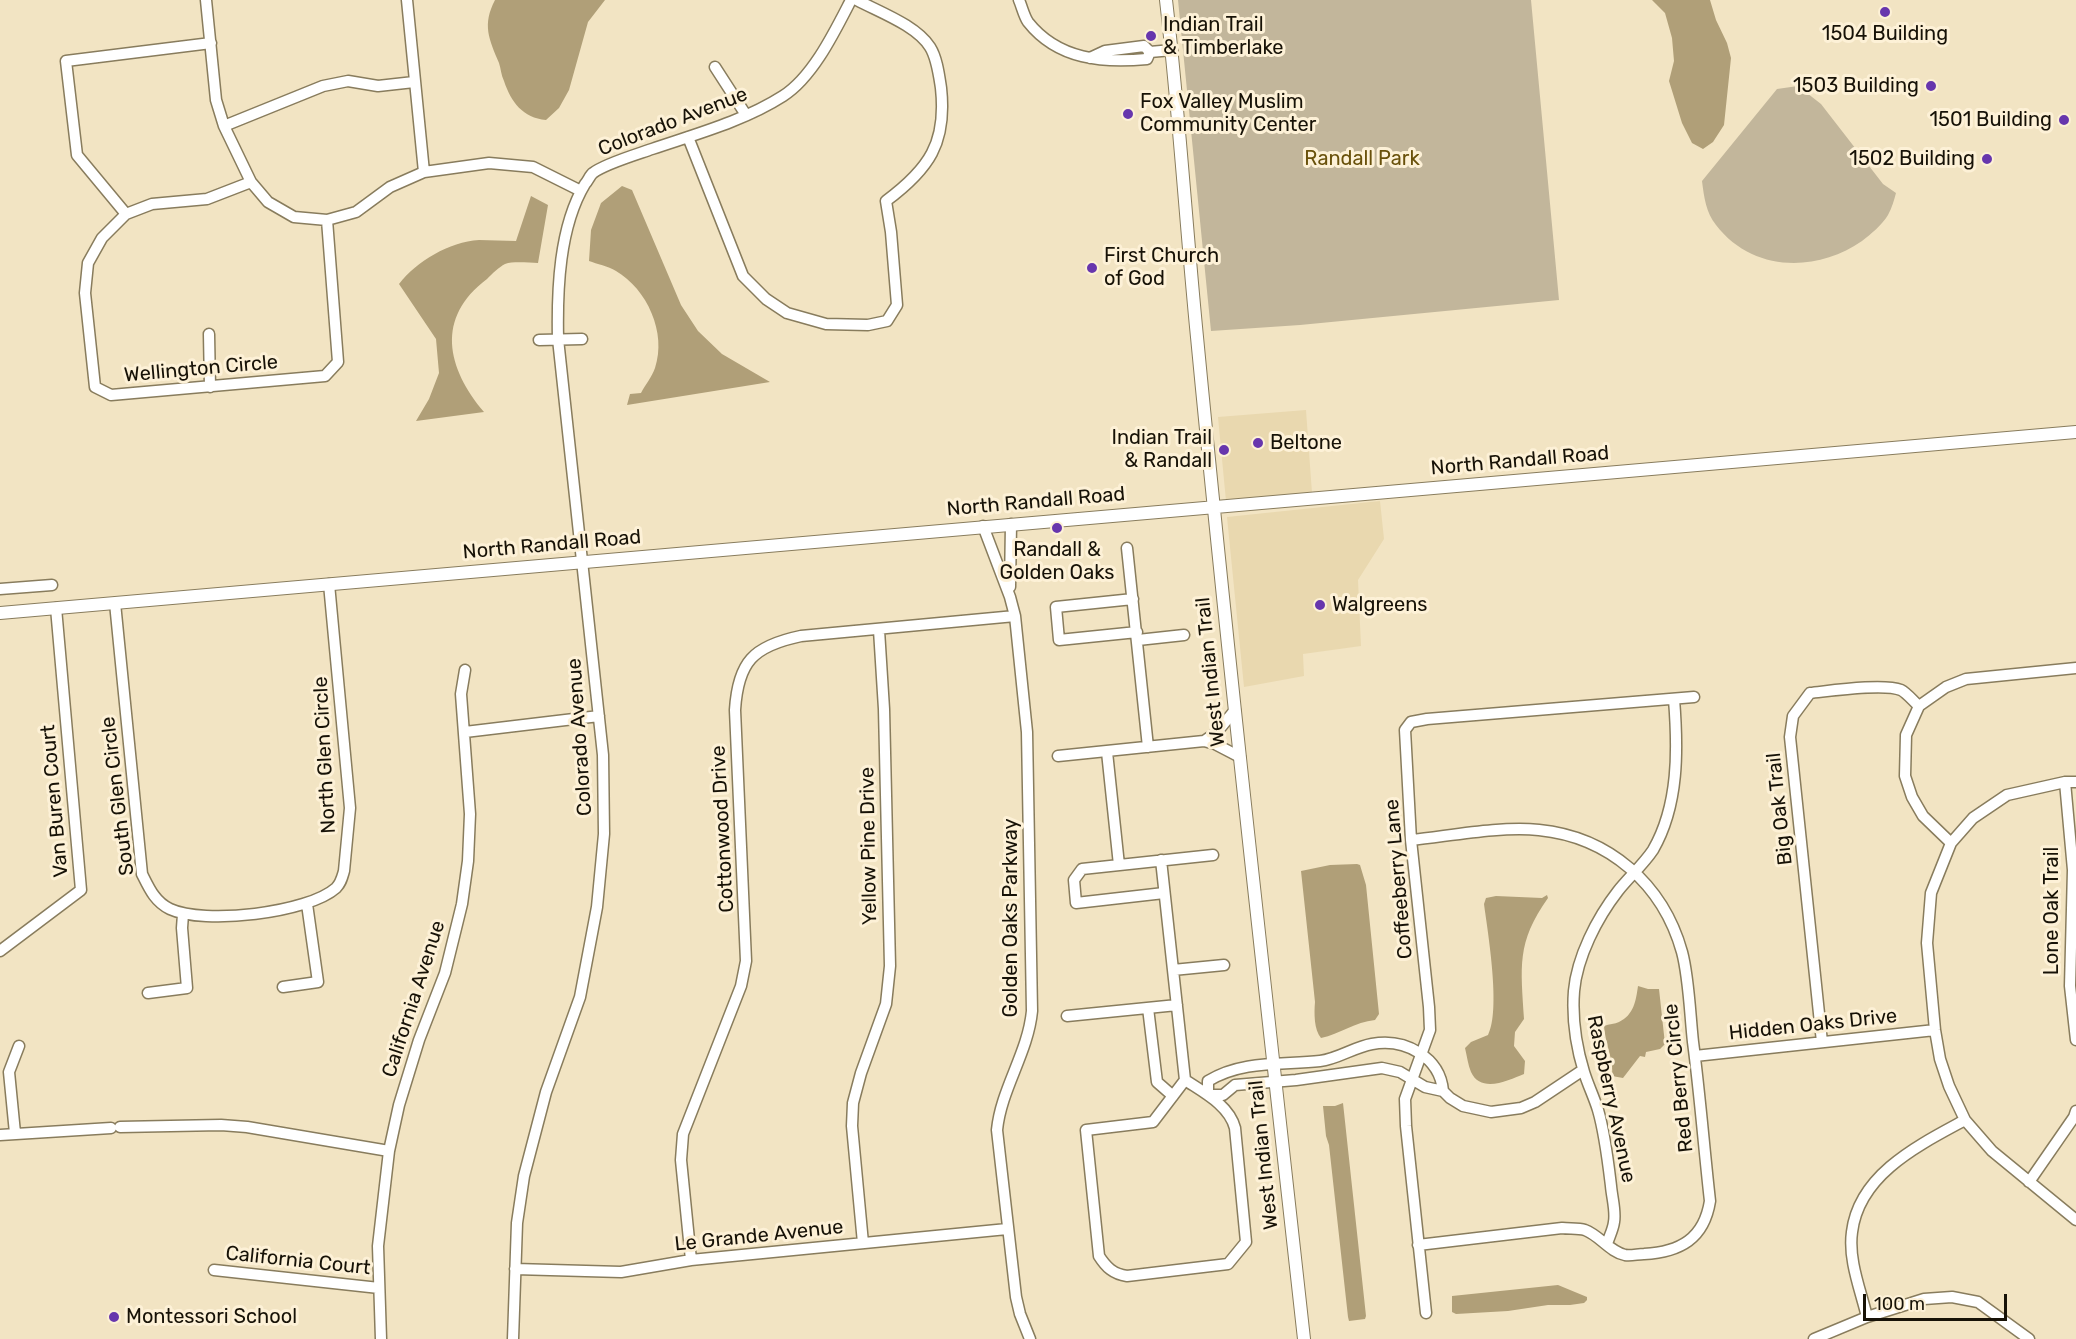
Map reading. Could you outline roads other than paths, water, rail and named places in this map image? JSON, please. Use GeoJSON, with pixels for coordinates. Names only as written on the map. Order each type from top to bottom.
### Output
{"type":"FeatureCollection","features":[{"type":"Feature","properties":{"kind":"main road","name":"West Indian Trail"},"geometry":{"type":"LineString","coordinates":[[1166,0],[1214,507],[1304,1339]]}},
{"type":"Feature","properties":{"kind":"main road","name":"North Randall Road"},"geometry":{"type":"LineString","coordinates":[[0,613],[2076,432]]}},
{"type":"Feature","properties":{"kind":"street"},"geometry":{"type":"LineString","coordinates":[[206,0],[216,100],[224,126],[251,182],[268,202],[294,217],[327,220],[356,212],[390,187],[424,172],[489,163],[533,167],[581,191]]}},
{"type":"Feature","properties":{"kind":"street"},"geometry":{"type":"LineString","coordinates":[[407,0],[424,172]]}},
{"type":"Feature","properties":{"kind":"street","name":"Colorado Avenue"},"geometry":{"type":"LineString","coordinates":[[513,1339],[517,1223],[524,1176],[546,1092],[580,997],[597,907],[604,834],[603,755],[584,561],[558,339],[558,307],[567,226],[581,191],[592,173],[630,156],[747,115],[785,95],[809,71],[851,0]]}},
{"type":"Feature","properties":{"kind":"street"},"geometry":{"type":"LineString","coordinates":[[688,137],[743,276],[766,299],[787,313],[826,324],[868,325],[887,321],[897,305],[886,201],[909,183],[925,165],[938,139],[943,109],[939,76],[930,47],[910,27],[857,0]]}},
{"type":"Feature","properties":{"kind":"street"},"geometry":{"type":"LineString","coordinates":[[1019,0],[1028,21],[1053,46],[1090,58],[1115,62],[1147,59],[1150,52],[1172,50]]}},
{"type":"Feature","properties":{"kind":"street"},"geometry":{"type":"LineString","coordinates":[[126,214],[76,155],[66,61],[211,43]]}},
{"type":"Feature","properties":{"kind":"street"},"geometry":{"type":"LineString","coordinates":[[715,67],[747,115]]}},
{"type":"Feature","properties":{"kind":"street"},"geometry":{"type":"LineString","coordinates":[[224,126],[323,86],[348,81],[378,86],[414,82]]}},
{"type":"Feature","properties":{"kind":"street","name":"Wellington Circle"},"geometry":{"type":"LineString","coordinates":[[251,182],[207,199],[152,204],[126,214],[102,238],[88,263],[85,293],[95,387],[111,395],[325,376],[338,362],[327,220]]}},
{"type":"Feature","properties":{"kind":"street"},"geometry":{"type":"LineString","coordinates":[[209,334],[210,387]]}},
{"type":"Feature","properties":{"kind":"street"},"geometry":{"type":"LineString","coordinates":[[539,340],[582,339]]}},
{"type":"Feature","properties":{"kind":"street","name":"Golden Oaks Parkway"},"geometry":{"type":"LineString","coordinates":[[1010,597],[1011,524]]}},
{"type":"Feature","properties":{"kind":"street","name":"Golden Oaks Parkway"},"geometry":{"type":"LineString","coordinates":[[983,526],[1015,616],[1027,732],[1033,996],[1027,1041],[998,1118],[998,1148],[1018,1305],[1030,1339]]}},
{"type":"Feature","properties":{"kind":"street"},"geometry":{"type":"LineString","coordinates":[[1127,548],[1148,747]]}},
{"type":"Feature","properties":{"kind":"street","name":"North Glen Circle"},"geometry":{"type":"LineString","coordinates":[[307,904],[335,888],[341,881],[348,838],[350,808],[329,584]]}},
{"type":"Feature","properties":{"kind":"street"},"geometry":{"type":"LineString","coordinates":[[0,589],[52,585]]}},
{"type":"Feature","properties":{"kind":"street"},"geometry":{"type":"LineString","coordinates":[[1133,599],[1056,607],[1059,640],[1185,635]]}},
{"type":"Feature","properties":{"kind":"street","name":"South Glen Circle"},"geometry":{"type":"LineString","coordinates":[[115,603],[142,874],[149,888],[159,902],[183,914],[216,916],[272,912],[307,904]]}},
{"type":"Feature","properties":{"kind":"street","name":"Van Buren Court"},"geometry":{"type":"LineString","coordinates":[[0,951],[81,890],[56,608]]}},
{"type":"Feature","properties":{"kind":"street","name":"Cottonwood Drive"},"geometry":{"type":"LineString","coordinates":[[691,1260],[681,1160],[683,1134],[741,986],[746,961],[735,710],[736,688],[744,668],[766,647],[801,636],[1015,616]]}},
{"type":"Feature","properties":{"kind":"street","name":"Yellow Pine Drive"},"geometry":{"type":"LineString","coordinates":[[864,1243],[852,1126],[853,1103],[886,1004],[890,966],[884,709],[879,630]]}},
{"type":"Feature","properties":{"kind":"street"},"geometry":{"type":"LineString","coordinates":[[1951,843],[1923,816],[1912,797],[1905,776],[1906,735],[1919,706],[1946,687],[1966,679],[2076,668]]}},
{"type":"Feature","properties":{"kind":"street","name":"California Avenue"},"geometry":{"type":"LineString","coordinates":[[381,1339],[378,1246],[389,1151],[399,1105],[419,1040],[445,973],[462,904],[468,861],[471,814],[461,694],[465,670]]}},
{"type":"Feature","properties":{"kind":"street","name":"Big Oak Trail"},"geometry":{"type":"LineString","coordinates":[[1822,1042],[1790,737],[1794,716],[1810,693],[1844,689],[1875,687],[1901,690],[1919,706]]}},
{"type":"Feature","properties":{"kind":"street","name":"Coffeeberry Lane"},"geometry":{"type":"LineString","coordinates":[[1426,1313],[1405,1099],[1430,1030],[1411,840],[1405,730],[1411,722],[1694,697]]}},
{"type":"Feature","properties":{"kind":"street","name":"Raspberry Avenue"},"geometry":{"type":"LineString","coordinates":[[1607,1244],[1614,1222],[1607,1153],[1598,1111],[1583,1070],[1574,1023],[1574,990],[1578,970],[1600,917],[1617,892],[1654,848],[1667,814],[1674,791],[1676,767],[1674,699]]}},
{"type":"Feature","properties":{"kind":"street"},"geometry":{"type":"LineString","coordinates":[[1204,741],[1217,732],[1235,710]]}},
{"type":"Feature","properties":{"kind":"street"},"geometry":{"type":"LineString","coordinates":[[465,732],[599,716]]}},
{"type":"Feature","properties":{"kind":"street"},"geometry":{"type":"LineString","coordinates":[[1058,756],[1204,741],[1240,757]]}},
{"type":"Feature","properties":{"kind":"street"},"geometry":{"type":"LineString","coordinates":[[1107,752],[1119,865]]}},
{"type":"Feature","properties":{"kind":"street"},"geometry":{"type":"LineString","coordinates":[[2071,782],[2007,795],[1973,818],[1951,843],[1931,893],[1927,943],[1940,1059],[1965,1120],[1992,1151],[2076,1220]]}},
{"type":"Feature","properties":{"kind":"street","name":"Lone Oak Trail"},"geometry":{"type":"LineString","coordinates":[[2071,782],[2073,870],[2070,986],[2076,1040]]}},
{"type":"Feature","properties":{"kind":"street","name":"Red Berry Circle"},"geometry":{"type":"LineString","coordinates":[[1411,840],[1507,830],[1537,830],[1580,839],[1601,847],[1634,872],[1649,888],[1663,906],[1683,955],[1710,1201],[1707,1217],[1695,1236],[1682,1246],[1670,1251],[1625,1255],[1583,1229],[1562,1228],[1418,1245]]}},
{"type":"Feature","properties":{"kind":"street"},"geometry":{"type":"LineString","coordinates":[[1164,893],[1076,903],[1074,880],[1082,869],[1213,855]]}},
{"type":"Feature","properties":{"kind":"street"},"geometry":{"type":"LineString","coordinates":[[1161,860],[1185,1080],[1157,1117],[1148,1123],[1086,1130],[1099,1256],[1106,1267],[1118,1275],[1228,1264],[1246,1242],[1232,1116],[1208,1095],[1185,1080]]}},
{"type":"Feature","properties":{"kind":"street"},"geometry":{"type":"LineString","coordinates":[[283,987],[318,982],[307,904]]}},
{"type":"Feature","properties":{"kind":"street"},"geometry":{"type":"LineString","coordinates":[[148,993],[187,988],[183,914]]}},
{"type":"Feature","properties":{"kind":"street"},"geometry":{"type":"LineString","coordinates":[[1173,970],[1224,965]]}},
{"type":"Feature","properties":{"kind":"street"},"geometry":{"type":"LineString","coordinates":[[1067,1016],[1177,1005]]}},
{"type":"Feature","properties":{"kind":"street"},"geometry":{"type":"LineString","coordinates":[[1148,1008],[1158,1082],[1173,1096]]}},
{"type":"Feature","properties":{"kind":"street","name":"Hidden Oaks Drive"},"geometry":{"type":"LineString","coordinates":[[1695,1056],[1935,1030]]}},
{"type":"Feature","properties":{"kind":"street"},"geometry":{"type":"LineString","coordinates":[[1208,1095],[1208,1081],[1220,1073],[1247,1066],[1324,1060],[1357,1048],[1387,1042],[1422,1053],[1442,1078],[1443,1091]]}},
{"type":"Feature","properties":{"kind":"street"},"geometry":{"type":"LineString","coordinates":[[15,1133],[9,1072],[19,1046]]}},
{"type":"Feature","properties":{"kind":"street"},"geometry":{"type":"LineString","coordinates":[[1208,1095],[1223,1095],[1235,1085],[1276,1082],[1373,1068],[1400,1072],[1425,1087],[1443,1091],[1450,1098],[1475,1110],[1491,1113],[1521,1108],[1534,1102],[1583,1070]]}},
{"type":"Feature","properties":{"kind":"street"},"geometry":{"type":"LineString","coordinates":[[2029,1182],[2076,1111]]}},
{"type":"Feature","properties":{"kind":"street"},"geometry":{"type":"LineString","coordinates":[[1868,1317],[1852,1257],[1852,1232],[1863,1197],[1882,1173],[1965,1120]]}},
{"type":"Feature","properties":{"kind":"street"},"geometry":{"type":"LineString","coordinates":[[0,1135],[115,1127],[222,1125],[247,1127],[389,1151]]}},
{"type":"Feature","properties":{"kind":"street","name":"Le Grande Avenue"},"geometry":{"type":"LineString","coordinates":[[515,1269],[621,1272],[691,1260],[1007,1229]]}},
{"type":"Feature","properties":{"kind":"street","name":"California Court"},"geometry":{"type":"LineString","coordinates":[[214,1270],[379,1288]]}},
{"type":"Feature","properties":{"kind":"street"},"geometry":{"type":"LineString","coordinates":[[1814,1339],[1868,1317],[1924,1299],[1952,1297],[1978,1302],[2029,1339]]}},
{"type":"Feature","properties":{"kind":"place","name":"1504 Building"},"geometry":{"type":"Point","coordinates":[1885,12]}},
{"type":"Feature","properties":{"kind":"place","name":"Indian Trail & Timberlake"},"geometry":{"type":"Point","coordinates":[1151,36]}},
{"type":"Feature","properties":{"kind":"place","name":"1503 Building"},"geometry":{"type":"Point","coordinates":[1931,86]}},
{"type":"Feature","properties":{"kind":"place","name":"Fox Valley Muslim Community Center"},"geometry":{"type":"Point","coordinates":[1128,114]}},
{"type":"Feature","properties":{"kind":"place","name":"1501 Building"},"geometry":{"type":"Point","coordinates":[2064,120]}},
{"type":"Feature","properties":{"kind":"place","name":"1502 Building"},"geometry":{"type":"Point","coordinates":[1987,159]}},
{"type":"Feature","properties":{"kind":"place","name":"First Church of God"},"geometry":{"type":"Point","coordinates":[1092,268]}},
{"type":"Feature","properties":{"kind":"place","name":"Beltone"},"geometry":{"type":"Point","coordinates":[1258,443]}},
{"type":"Feature","properties":{"kind":"place","name":"Indian Trail & Randall"},"geometry":{"type":"Point","coordinates":[1224,450]}},
{"type":"Feature","properties":{"kind":"place","name":"Randall & Golden Oaks"},"geometry":{"type":"Point","coordinates":[1057,528]}},
{"type":"Feature","properties":{"kind":"place","name":"Walgreens"},"geometry":{"type":"Point","coordinates":[1320,605]}},
{"type":"Feature","properties":{"kind":"place","name":"Montessori School"},"geometry":{"type":"Point","coordinates":[114,1317]}},
{"type":"Feature","properties":{"kind":"park label","name":"Randall Park"},"geometry":{"type":"Point","coordinates":[1362,159]}}]}
